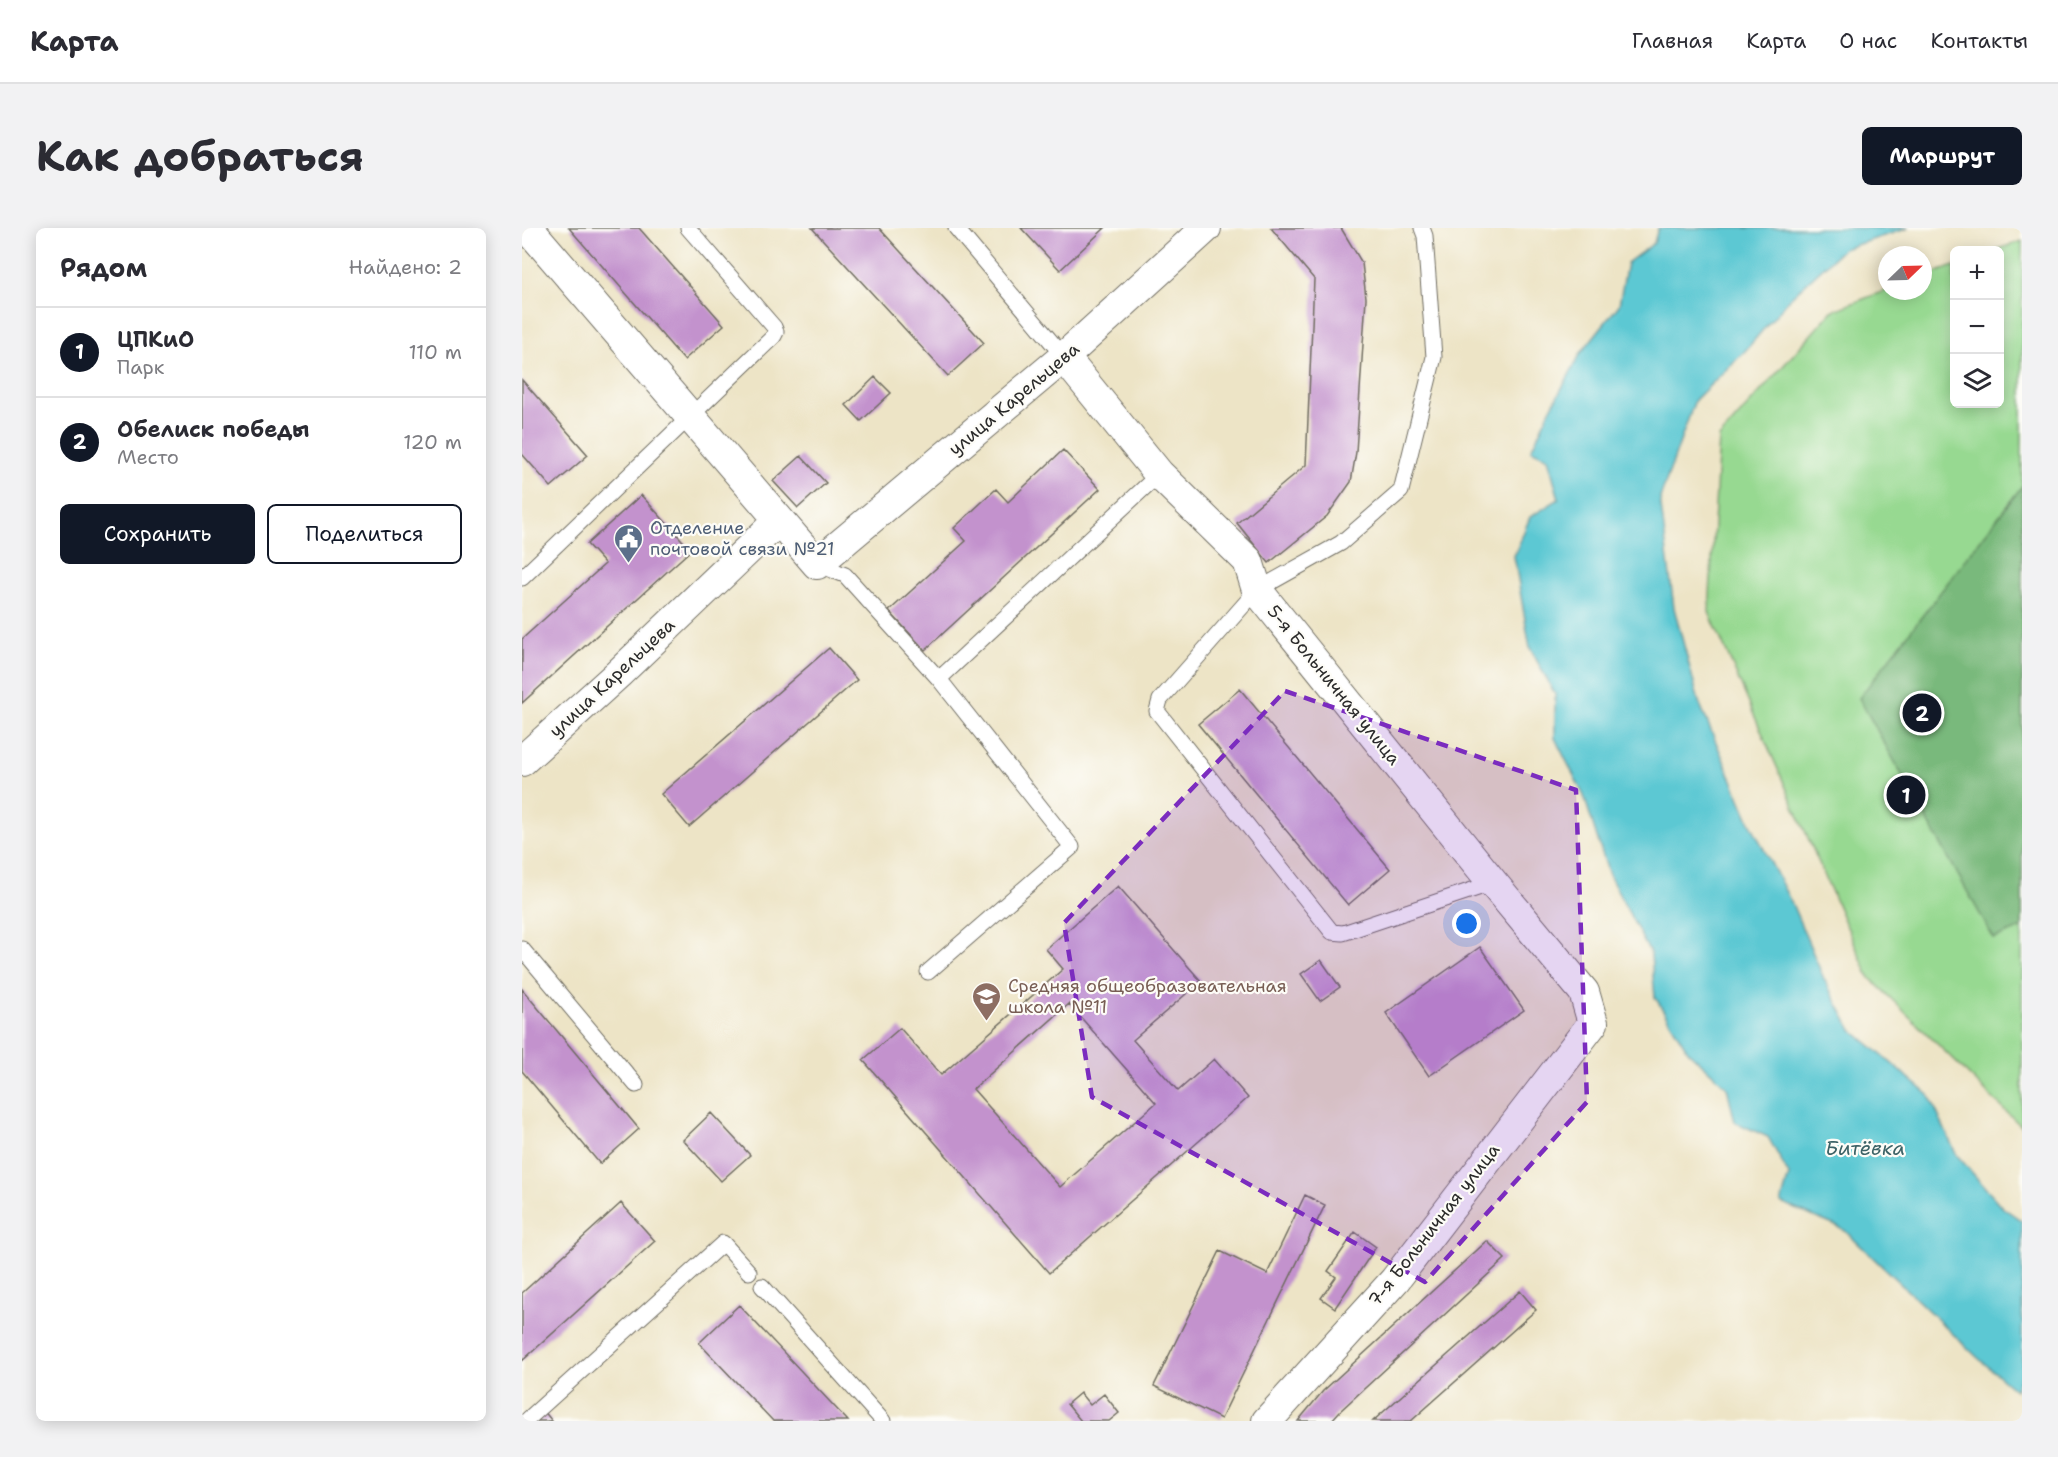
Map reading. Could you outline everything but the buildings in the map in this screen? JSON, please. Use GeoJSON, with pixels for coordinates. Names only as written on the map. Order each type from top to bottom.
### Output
{"type":"FeatureCollection","features":[{"type":"Feature","properties":{"kind":"street"},"geometry":{"type":"LineString","coordinates":[[528,228],[817,564]]}},
{"type":"Feature","properties":{"kind":"street","name":"улица Карельцева"},"geometry":{"type":"LineString","coordinates":[[817,564],[1064,357],[1206,228]]}},
{"type":"Feature","properties":{"kind":"street","name":"5-я Больничная улица"},"geometry":{"type":"LineString","coordinates":[[1064,357],[1159,474],[1248,561],[1257,590],[1493,883],[1584,992],[1593,1023]]}},
{"type":"Feature","properties":{"kind":"street","name":"улица Карельцева"},"geometry":{"type":"LineString","coordinates":[[522,760],[618,674],[779,520]]}},
{"type":"Feature","properties":{"kind":"street","name":"7-я Больничная улица"},"geometry":{"type":"LineString","coordinates":[[1267,1421],[1395,1280],[1593,1023]]}},
{"type":"Feature","properties":{"kind":"lane"},"geometry":{"type":"LineString","coordinates":[[522,578],[776,332],[688,228]]}},
{"type":"Feature","properties":{"kind":"lane"},"geometry":{"type":"LineString","coordinates":[[956,228],[1064,357]]}},
{"type":"Feature","properties":{"kind":"lane"},"geometry":{"type":"LineString","coordinates":[[1422,228],[1425,236],[1434,357],[1401,491],[1341,543],[1257,590],[1160,700],[1157,711],[1332,932],[1343,933],[1493,883]]}},
{"type":"Feature","properties":{"kind":"lane"},"geometry":{"type":"LineString","coordinates":[[939,679],[1159,474]]}},
{"type":"Feature","properties":{"kind":"lane"},"geometry":{"type":"LineString","coordinates":[[817,564],[845,575],[939,679],[1072,847],[928,972]]}},
{"type":"Feature","properties":{"kind":"lane"},"geometry":{"type":"LineString","coordinates":[[522,949],[636,1085]]}},
{"type":"Feature","properties":{"kind":"lane"},"geometry":{"type":"LineString","coordinates":[[526,1421],[723,1243],[749,1272]]}},
{"type":"Feature","properties":{"kind":"lane"},"geometry":{"type":"LineString","coordinates":[[762,1286],[883,1421]]}},
{"type":"Feature","properties":{"kind":"highlighted area"},"geometry":{"type":"Polygon","coordinates":[[[1285,691],[1576,790],[1587,1102],[1425,1282],[1092,1097],[1064,923],[1285,691]]]}},
{"type":"Feature","properties":{"kind":"green space"},"geometry":{"type":"Polygon","coordinates":[[[2022,241],[2022,1127],[1869,977],[1709,612],[1719,438],[1832,311],[1878,293],[1878,300],[1932,300],[1932,274],[1950,267],[1950,408],[2004,408],[2004,247],[2022,241]]]}},
{"type":"Feature","properties":{"kind":"green space"},"geometry":{"type":"Polygon","coordinates":[[[2022,486],[2022,928],[1994,939],[1859,698],[2022,486]]]}},
{"type":"Feature","properties":{"kind":"water","name":"Битёвка"},"geometry":{"type":"Polygon","coordinates":[[[1658,228],[1909,228],[1843,249],[1790,298],[1745,351],[1695,400],[1660,498],[1674,608],[1699,702],[1749,820],[1793,906],[1824,979],[1852,1030],[1929,1095],[1956,1154],[2002,1207],[2022,1221],[2022,1372],[2015,1390],[1977,1357],[1843,1229],[1781,1203],[1789,1175],[1768,1137],[1735,1122],[1727,1087],[1688,1051],[1655,997],[1651,955],[1609,875],[1584,796],[1555,738],[1555,694],[1530,648],[1514,556],[1530,517],[1559,499],[1548,458],[1531,450],[1581,353],[1619,305],[1627,263],[1654,243],[1658,228]]]}},
{"type":"Feature","properties":{"kind":"place","name":"Отделение почтовой связи №21"},"geometry":{"type":"Point","coordinates":[629,564]}},
{"type":"Feature","properties":{"kind":"place","name":"Обелиск победы"},"geometry":{"type":"Point","coordinates":[1922,713]}},
{"type":"Feature","properties":{"kind":"place","name":"ЦПКиО"},"geometry":{"type":"Point","coordinates":[1906,795]}},
{"type":"Feature","properties":{"kind":"place","name":"Средняя общеобразовательная школа №11"},"geometry":{"type":"Point","coordinates":[987,1022]}}]}
